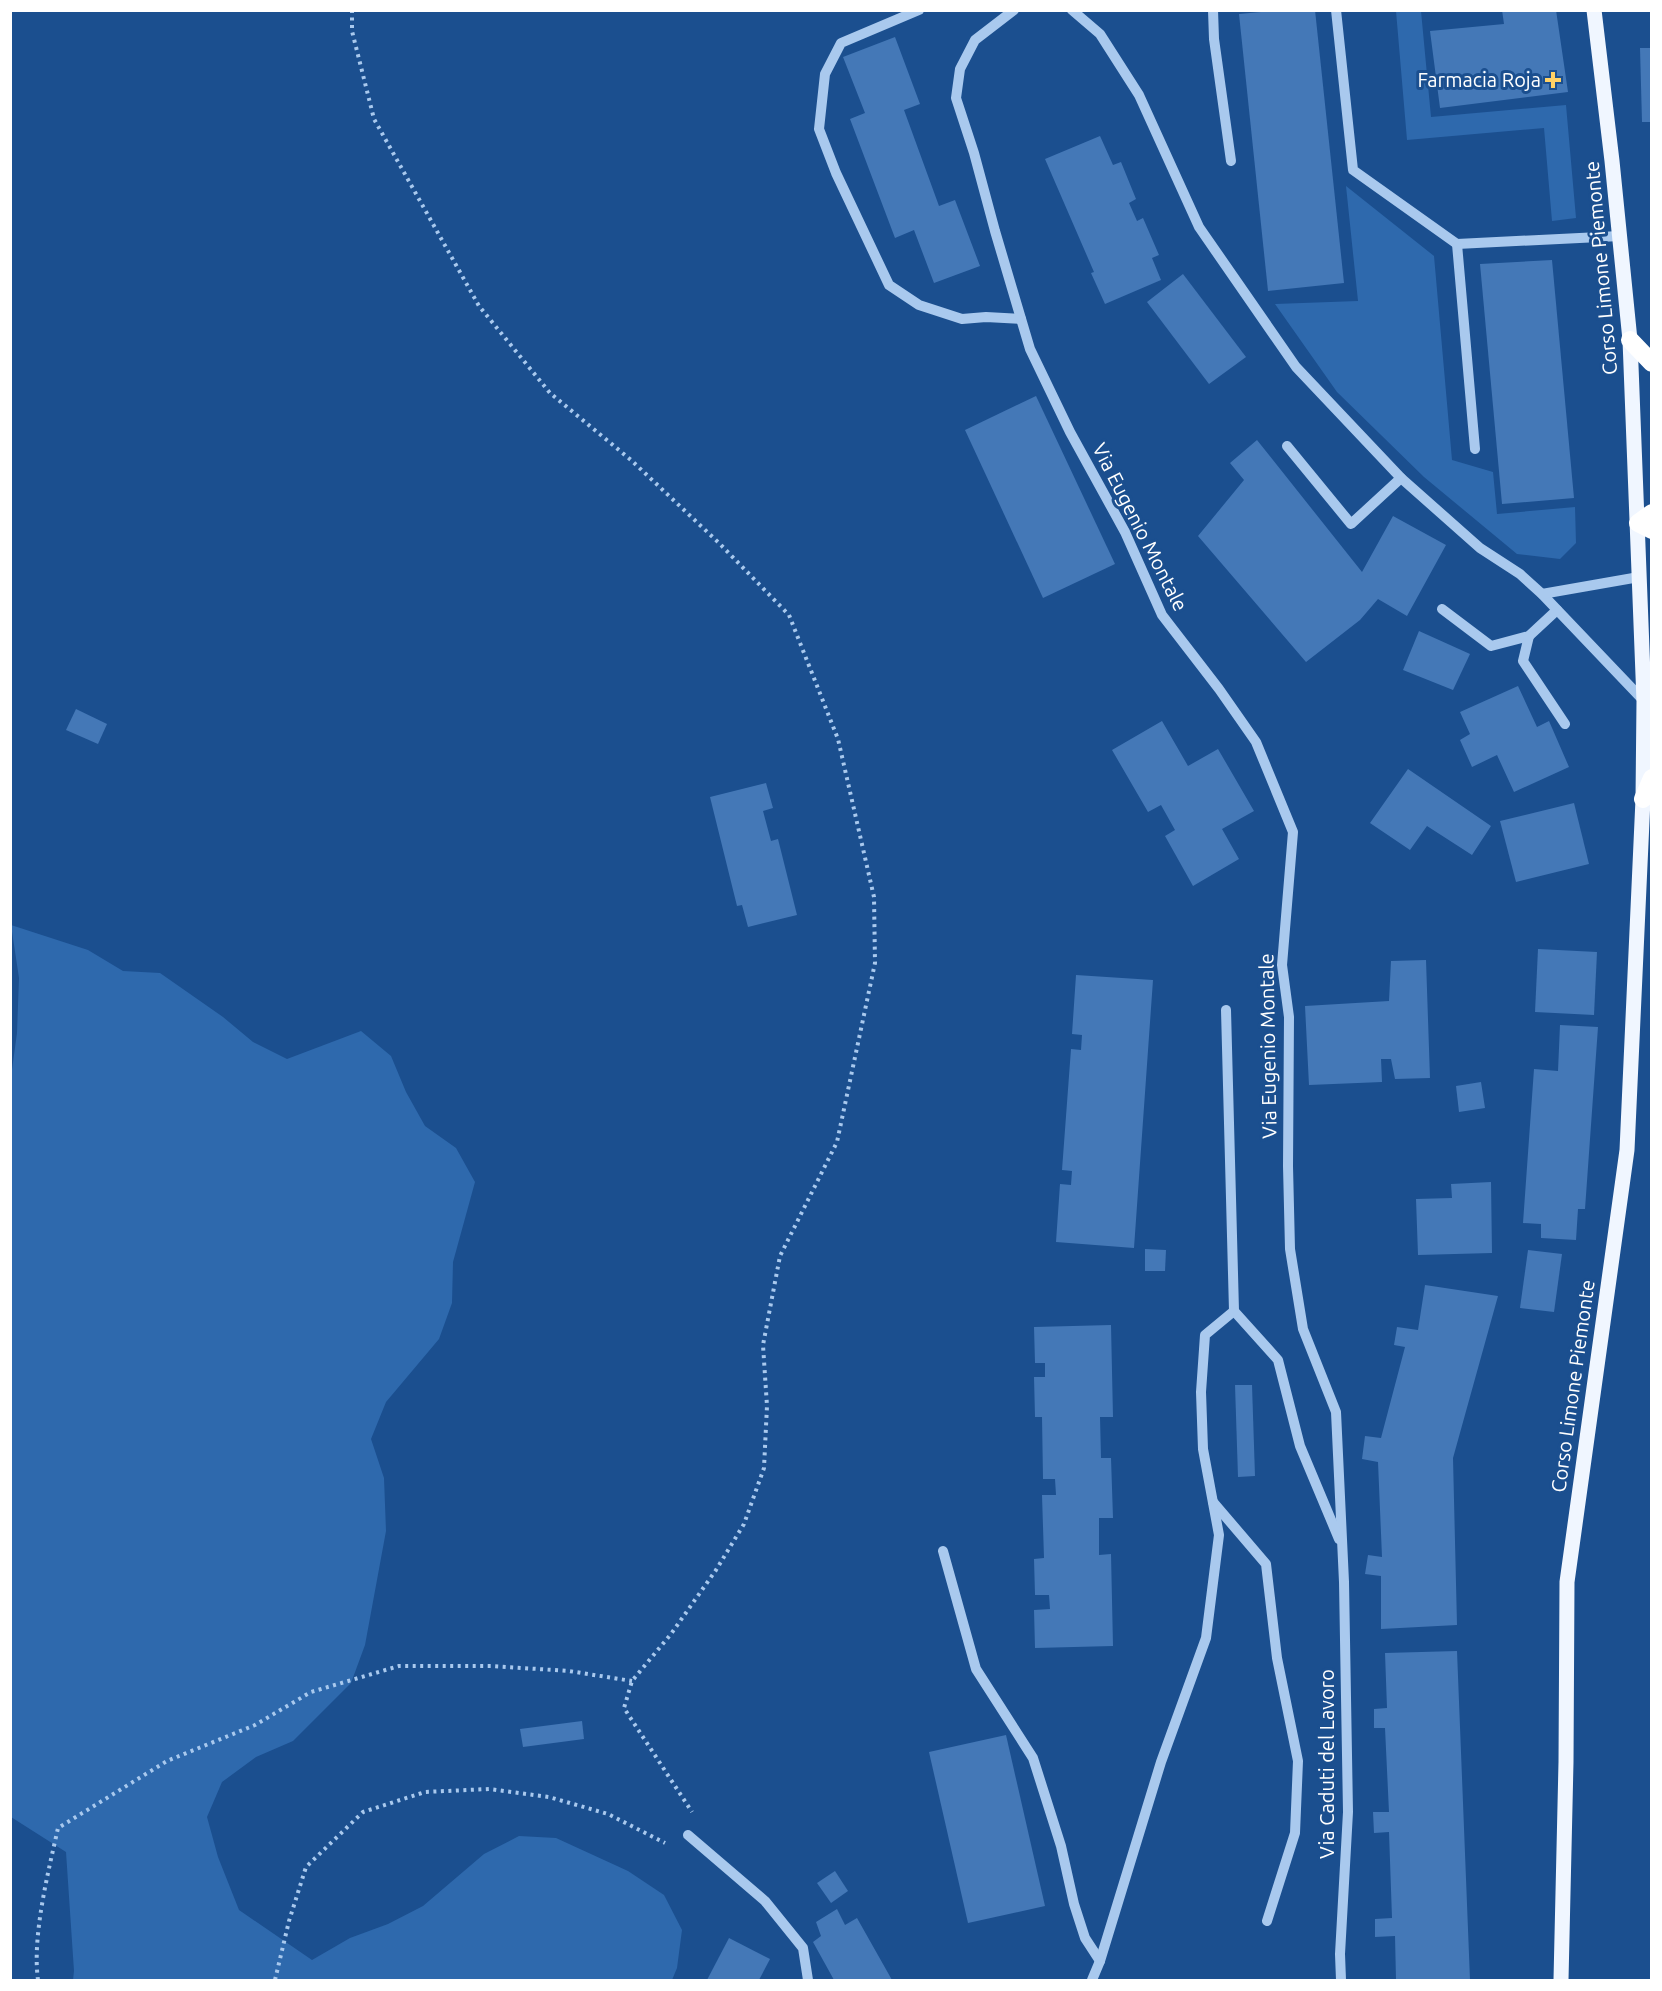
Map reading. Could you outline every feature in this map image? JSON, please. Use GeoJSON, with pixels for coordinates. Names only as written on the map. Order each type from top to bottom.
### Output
{"type":"FeatureCollection","features":[{"type":"Feature","properties":{"kind":"highway"},"geometry":{"type":"LineString","coordinates":[[1630,340],[1652,363]]}},
{"type":"Feature","properties":{"kind":"highway"},"geometry":{"type":"LineString","coordinates":[[1643,799],[1652,778]]}},
{"type":"Feature","properties":{"kind":"main road","name":"Corso Limone Piemonte"},"geometry":{"type":"LineString","coordinates":[[1561,1980],[1568,1582],[1627,1150],[1643,799],[1644,701],[1639,577],[1647,522],[1620,236],[1594,10]]}},
{"type":"Feature","properties":{"kind":"street"},"geometry":{"type":"LineString","coordinates":[[919,10],[841,43],[825,74],[819,129],[836,173],[889,285],[919,305],[962,319],[1021,318]]}},
{"type":"Feature","properties":{"kind":"street","name":"Via Eugenio Montale"},"geometry":{"type":"LineString","coordinates":[[1014,10],[975,40],[960,69],[956,98],[1030,349],[1070,432],[1125,532],[1162,615],[1219,688],[1256,742],[1293,832],[1282,965],[1289,1017],[1290,1249],[1303,1329],[1336,1412],[1342,1547]]}},
{"type":"Feature","properties":{"kind":"street"},"geometry":{"type":"LineString","coordinates":[[1072,10],[1100,34],[1134,86],[1199,227],[1296,367],[1401,478],[1480,548],[1520,573],[1644,701]]}},
{"type":"Feature","properties":{"kind":"street"},"geometry":{"type":"LineString","coordinates":[[1213,10],[1214,39],[1231,161]]}},
{"type":"Feature","properties":{"kind":"street"},"geometry":{"type":"LineString","coordinates":[[1336,10],[1353,170],[1457,244],[1620,236]]}},
{"type":"Feature","properties":{"kind":"street"},"geometry":{"type":"LineString","coordinates":[[1457,244],[1475,449]]}},
{"type":"Feature","properties":{"kind":"street"},"geometry":{"type":"LineString","coordinates":[[1287,446],[1351,524],[1401,478]]}},
{"type":"Feature","properties":{"kind":"street"},"geometry":{"type":"LineString","coordinates":[[1542,594],[1639,577]]}},
{"type":"Feature","properties":{"kind":"street"},"geometry":{"type":"LineString","coordinates":[[1442,609],[1491,646],[1529,636],[1557,610]]}},
{"type":"Feature","properties":{"kind":"street"},"geometry":{"type":"LineString","coordinates":[[1529,636],[1523,661],[1565,724]]}},
{"type":"Feature","properties":{"kind":"street"},"geometry":{"type":"LineString","coordinates":[[1226,1010],[1234,1311],[1278,1360],[1300,1446],[1342,1547]]}},
{"type":"Feature","properties":{"kind":"street"},"geometry":{"type":"LineString","coordinates":[[1092,1980],[1100,1961],[1161,1762],[1206,1638],[1219,1535],[1203,1449],[1201,1392],[1205,1335],[1234,1311]]}},
{"type":"Feature","properties":{"kind":"street"},"geometry":{"type":"LineString","coordinates":[[1213,1502],[1266,1564],[1277,1658],[1298,1761],[1295,1833],[1267,1921]]}},
{"type":"Feature","properties":{"kind":"street","name":"Via Caduti del Lavoro"},"geometry":{"type":"LineString","coordinates":[[1341,1980],[1340,1954],[1348,1812],[1342,1547]]}},
{"type":"Feature","properties":{"kind":"street"},"geometry":{"type":"LineString","coordinates":[[943,1551],[976,1669],[1033,1758],[1061,1846],[1085,1938],[1100,1961]]}},
{"type":"Feature","properties":{"kind":"street"},"geometry":{"type":"LineString","coordinates":[[688,1835],[765,1901],[803,1948],[808,1980]]}},
{"type":"Feature","properties":{"kind":"path"},"geometry":{"type":"LineString","coordinates":[[276,1980],[289,1921],[306,1867],[363,1812],[425,1792],[489,1789],[549,1797],[608,1814],[670,1845],[688,1835],[693,1810],[624,1708],[632,1681],[671,1634],[716,1570],[744,1524],[764,1468],[767,1406],[764,1345],[780,1256],[837,1142],[875,963],[874,897],[838,739],[789,615],[719,543],[631,460],[550,393],[479,306],[374,119],[352,32],[352,10]]}},
{"type":"Feature","properties":{"kind":"path"},"geometry":{"type":"LineString","coordinates":[[38,1980],[36,1962],[46,1881],[58,1828],[167,1761],[255,1725],[311,1692],[399,1666],[491,1666],[569,1671],[632,1681]]}},
{"type":"Feature","properties":{"kind":"shaded area"},"geometry":{"type":"Polygon","coordinates":[[[1396,11],[1421,11],[1431,117],[1566,105],[1576,218],[1552,221],[1544,128],[1407,140],[1396,11]]]}},
{"type":"Feature","properties":{"kind":"shaded area"},"geometry":{"type":"Polygon","coordinates":[[[1346,186],[1434,256],[1452,460],[1493,472],[1497,514],[1575,507],[1576,543],[1560,559],[1517,554],[1424,477],[1337,392],[1275,304],[1358,301],[1346,186]]]}},
{"type":"Feature","properties":{"kind":"shaded area"},"geometry":{"type":"Polygon","coordinates":[[[11,925],[88,950],[123,971],[160,973],[223,1017],[253,1042],[287,1059],[361,1031],[391,1056],[406,1092],[425,1126],[456,1148],[475,1182],[453,1262],[452,1303],[439,1339],[386,1402],[371,1439],[384,1478],[386,1531],[365,1645],[351,1683],[293,1741],[256,1757],[222,1782],[207,1817],[218,1857],[239,1910],[312,1960],[350,1938],[388,1924],[423,1906],[484,1854],[519,1836],[556,1838],[628,1871],[664,1895],[682,1930],[677,1968],[672,1980],[73,1980],[66,1852],[11,1817],[10,1084],[17,1033],[19,978],[11,925]]]}},
{"type":"Feature","properties":{"kind":"building"},"geometry":{"type":"Polygon","coordinates":[[[1315,10],[1344,283],[1268,291],[1239,14],[1315,10]]]}},
{"type":"Feature","properties":{"kind":"building"},"geometry":{"type":"Polygon","coordinates":[[[1502,10],[1556,10],[1568,92],[1440,108],[1430,31],[1504,24],[1502,10]]]}},
{"type":"Feature","properties":{"kind":"building"},"geometry":{"type":"Polygon","coordinates":[[[895,37],[920,104],[904,110],[939,206],[955,200],[980,266],[934,283],[914,230],[895,238],[850,119],[865,113],[843,57],[895,37]]]}},
{"type":"Feature","properties":{"kind":"building"},"geometry":{"type":"Polygon","coordinates":[[[1640,48],[1652,48],[1652,122],[1642,122],[1640,48]]]}},
{"type":"Feature","properties":{"kind":"building"},"geometry":{"type":"Polygon","coordinates":[[[1100,136],[1113,165],[1121,162],[1136,199],[1129,203],[1137,221],[1143,218],[1159,255],[1152,258],[1161,280],[1105,304],[1091,273],[1094,272],[1045,159],[1100,136]]]}},
{"type":"Feature","properties":{"kind":"building"},"geometry":{"type":"Polygon","coordinates":[[[1552,260],[1574,498],[1502,504],[1480,264],[1552,260]]]}},
{"type":"Feature","properties":{"kind":"building"},"geometry":{"type":"Polygon","coordinates":[[[1183,274],[1246,357],[1209,384],[1147,302],[1183,274]]]}},
{"type":"Feature","properties":{"kind":"building"},"geometry":{"type":"Polygon","coordinates":[[[1036,396],[1115,564],[1043,598],[965,430],[1036,396]]]}},
{"type":"Feature","properties":{"kind":"building"},"geometry":{"type":"Polygon","coordinates":[[[1257,440],[1362,572],[1393,516],[1446,545],[1407,616],[1378,599],[1360,620],[1306,662],[1198,536],[1244,480],[1230,463],[1257,440]]]}},
{"type":"Feature","properties":{"kind":"building"},"geometry":{"type":"Polygon","coordinates":[[[1419,631],[1470,654],[1453,690],[1403,670],[1419,631]]]}},
{"type":"Feature","properties":{"kind":"building"},"geometry":{"type":"Polygon","coordinates":[[[1518,686],[1537,727],[1549,721],[1569,767],[1514,792],[1497,755],[1472,767],[1460,740],[1470,734],[1460,712],[1518,686]]]}},
{"type":"Feature","properties":{"kind":"building"},"geometry":{"type":"Polygon","coordinates":[[[76,709],[107,724],[98,744],[66,730],[76,709]]]}},
{"type":"Feature","properties":{"kind":"building"},"geometry":{"type":"Polygon","coordinates":[[[1162,721],[1188,766],[1218,749],[1254,811],[1222,829],[1239,859],[1193,886],[1165,836],[1175,830],[1161,805],[1148,812],[1112,750],[1162,721]]]}},
{"type":"Feature","properties":{"kind":"building"},"geometry":{"type":"Polygon","coordinates":[[[1408,769],[1491,826],[1472,855],[1427,826],[1410,850],[1370,823],[1408,769]]]}},
{"type":"Feature","properties":{"kind":"building"},"geometry":{"type":"Polygon","coordinates":[[[766,783],[773,808],[763,811],[771,841],[778,839],[797,915],[748,927],[742,905],[737,906],[710,797],[766,783]]]}},
{"type":"Feature","properties":{"kind":"building"},"geometry":{"type":"Polygon","coordinates":[[[1574,803],[1589,864],[1516,882],[1500,821],[1574,803]]]}},
{"type":"Feature","properties":{"kind":"building"},"geometry":{"type":"Polygon","coordinates":[[[1538,949],[1597,952],[1594,1015],[1535,1012],[1538,949]]]}},
{"type":"Feature","properties":{"kind":"building"},"geometry":{"type":"Polygon","coordinates":[[[1426,960],[1430,1078],[1395,1079],[1391,1059],[1381,1059],[1382,1082],[1309,1085],[1305,1006],[1389,1001],[1391,961],[1426,960]]]}},
{"type":"Feature","properties":{"kind":"building"},"geometry":{"type":"Polygon","coordinates":[[[1076,975],[1153,980],[1134,1248],[1056,1242],[1060,1184],[1071,1185],[1072,1171],[1062,1170],[1071,1049],[1081,1050],[1082,1035],[1072,1034],[1076,975]]]}},
{"type":"Feature","properties":{"kind":"building"},"geometry":{"type":"Polygon","coordinates":[[[1560,1025],[1598,1027],[1585,1209],[1578,1209],[1576,1240],[1541,1238],[1541,1224],[1523,1223],[1534,1069],[1558,1071],[1560,1025]]]}},
{"type":"Feature","properties":{"kind":"building"},"geometry":{"type":"Polygon","coordinates":[[[1481,1082],[1485,1108],[1459,1112],[1456,1086],[1481,1082]]]}},
{"type":"Feature","properties":{"kind":"building"},"geometry":{"type":"Polygon","coordinates":[[[1491,1182],[1492,1253],[1418,1255],[1416,1199],[1452,1198],[1451,1184],[1491,1182]]]}},
{"type":"Feature","properties":{"kind":"building"},"geometry":{"type":"Polygon","coordinates":[[[1145,1249],[1166,1250],[1165,1271],[1145,1271],[1145,1249]]]}},
{"type":"Feature","properties":{"kind":"building"},"geometry":{"type":"Polygon","coordinates":[[[1528,1250],[1562,1254],[1554,1312],[1520,1308],[1528,1250]]]}},
{"type":"Feature","properties":{"kind":"building"},"geometry":{"type":"Polygon","coordinates":[[[1425,1285],[1498,1296],[1453,1458],[1457,1625],[1381,1629],[1381,1576],[1365,1574],[1368,1555],[1382,1557],[1378,1462],[1362,1459],[1365,1436],[1381,1438],[1405,1347],[1394,1345],[1397,1327],[1418,1330],[1425,1285]]]}},
{"type":"Feature","properties":{"kind":"building"},"geometry":{"type":"Polygon","coordinates":[[[1111,1325],[1113,1417],[1100,1417],[1101,1458],[1111,1458],[1113,1518],[1099,1518],[1099,1555],[1111,1554],[1113,1646],[1035,1648],[1034,1610],[1050,1609],[1049,1595],[1035,1595],[1034,1559],[1044,1558],[1042,1495],[1056,1495],[1055,1479],[1043,1479],[1042,1417],[1035,1417],[1034,1377],[1045,1377],[1045,1363],[1035,1363],[1034,1327],[1111,1325]]]}},
{"type":"Feature","properties":{"kind":"building"},"geometry":{"type":"Polygon","coordinates":[[[1235,1385],[1252,1385],[1255,1476],[1238,1477],[1235,1385]]]}},
{"type":"Feature","properties":{"kind":"building"},"geometry":{"type":"Polygon","coordinates":[[[1457,1651],[1470,1980],[1396,1980],[1395,1936],[1375,1937],[1375,1919],[1392,1918],[1389,1832],[1374,1833],[1373,1812],[1389,1812],[1385,1728],[1374,1728],[1374,1709],[1387,1708],[1385,1653],[1457,1651]]]}},
{"type":"Feature","properties":{"kind":"building"},"geometry":{"type":"Polygon","coordinates":[[[582,1721],[584,1739],[523,1747],[520,1729],[582,1721]]]}},
{"type":"Feature","properties":{"kind":"building"},"geometry":{"type":"Polygon","coordinates":[[[1006,1735],[1045,1906],[968,1923],[929,1752],[1006,1735]]]}},
{"type":"Feature","properties":{"kind":"building"},"geometry":{"type":"Polygon","coordinates":[[[835,1871],[848,1891],[831,1903],[817,1883],[835,1871]]]}},
{"type":"Feature","properties":{"kind":"building"},"geometry":{"type":"Polygon","coordinates":[[[837,1909],[845,1925],[857,1918],[892,1980],[834,1980],[813,1942],[821,1936],[816,1922],[837,1909]]]}},
{"type":"Feature","properties":{"kind":"building"},"geometry":{"type":"Polygon","coordinates":[[[729,1938],[770,1959],[759,1980],[707,1980],[729,1938]]]}},
{"type":"Feature","properties":{"kind":"place","name":"Farmacia Roja"},"geometry":{"type":"Point","coordinates":[1553,80]}}]}
